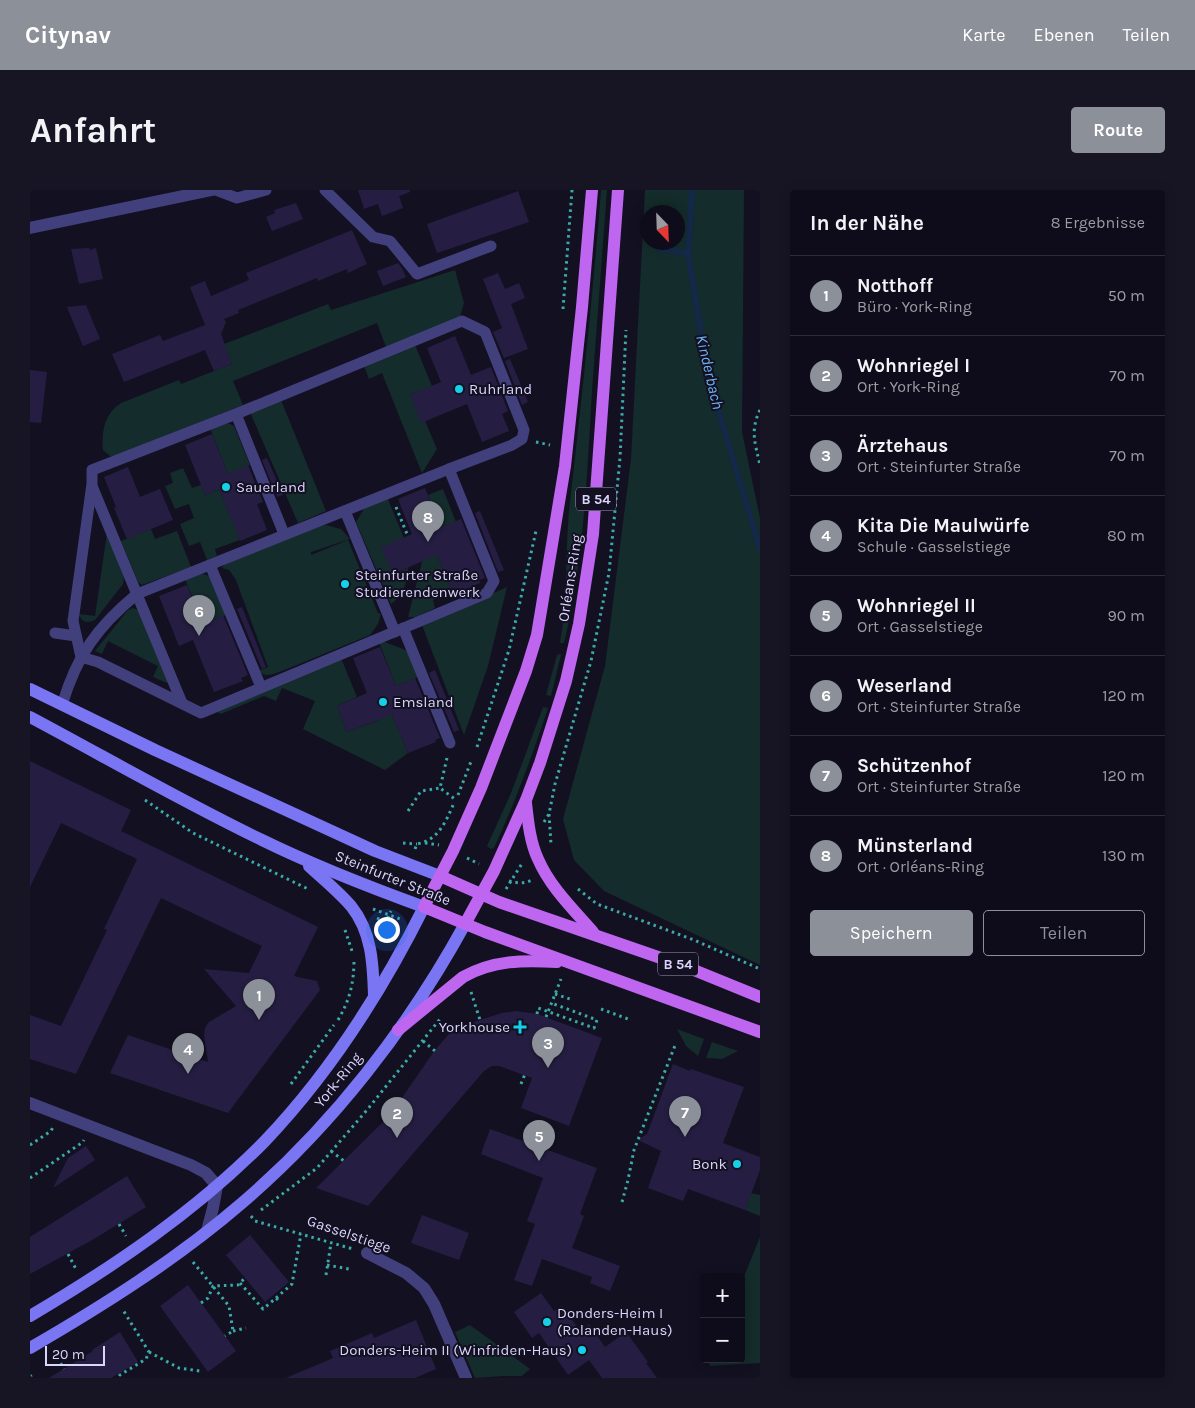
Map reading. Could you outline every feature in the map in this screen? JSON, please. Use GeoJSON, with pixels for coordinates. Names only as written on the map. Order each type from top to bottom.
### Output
{"type":"FeatureCollection","features":[{"type":"Feature","properties":{"kind":"main road","name":"Orléans-Ring"},"geometry":{"type":"LineString","coordinates":[[440,876],[481,788],[526,671],[537,635],[565,466],[592,190]]}},
{"type":"Feature","properties":{"kind":"main road","name":"Orléans-Ring"},"geometry":{"type":"LineString","coordinates":[[465,924],[494,871],[526,800],[549,738],[566,681],[579,624],[593,534],[618,190]]}},
{"type":"Feature","properties":{"kind":"main road","name":"Steinfurter Straße"},"geometry":{"type":"LineString","coordinates":[[30,689],[154,750],[357,842],[481,894],[684,966],[760,997]]}},
{"type":"Feature","properties":{"kind":"main road","name":"Steinfurter Straße"},"geometry":{"type":"LineString","coordinates":[[30,717],[262,840],[354,882],[760,1032]]}},
{"type":"Feature","properties":{"kind":"main road","name":"B 54"},"geometry":{"type":"LineString","coordinates":[[526,800],[533,843],[545,874],[562,897],[595,934]]}},
{"type":"Feature","properties":{"kind":"main road"},"geometry":{"type":"LineString","coordinates":[[302,859],[347,901],[360,920],[367,935],[372,954],[374,995]]}},
{"type":"Feature","properties":{"kind":"main road","name":"B 54"},"geometry":{"type":"LineString","coordinates":[[424,908],[440,876]]}},
{"type":"Feature","properties":{"kind":"main road","name":"York-Ring"},"geometry":{"type":"LineString","coordinates":[[30,1316],[134,1249],[175,1219],[217,1186],[264,1141],[309,1090],[347,1037],[374,995],[424,908]]}},
{"type":"Feature","properties":{"kind":"main road","name":"York-Ring"},"geometry":{"type":"LineString","coordinates":[[30,1348],[114,1297],[183,1249],[271,1177],[321,1127],[398,1030],[441,967],[465,924]]}},
{"type":"Feature","properties":{"kind":"main road"},"geometry":{"type":"LineString","coordinates":[[398,1030],[463,977],[481,968],[500,963],[526,960],[572,963]]}},
{"type":"Feature","properties":{"kind":"street"},"geometry":{"type":"LineString","coordinates":[[30,228],[214,190]]}},
{"type":"Feature","properties":{"kind":"street"},"geometry":{"type":"LineString","coordinates":[[30,1103],[191,1166],[206,1174],[217,1186],[207,1231]]}},
{"type":"Feature","properties":{"kind":"street","name":"Gasselstiege"},"geometry":{"type":"LineString","coordinates":[[367,1253],[406,1273],[424,1288],[434,1304],[466,1378]]}},
{"type":"Feature","properties":{"kind":"lane"},"geometry":{"type":"LineString","coordinates":[[214,190],[237,198],[266,190]]}},
{"type":"Feature","properties":{"kind":"lane"},"geometry":{"type":"LineString","coordinates":[[325,190],[373,237],[390,240],[417,274],[491,246]]}},
{"type":"Feature","properties":{"kind":"lane"},"geometry":{"type":"LineString","coordinates":[[62,705],[81,657],[103,625],[137,594],[512,445],[522,439],[524,430],[484,332],[462,321],[236,414],[92,470],[92,484],[73,621],[81,657]]}},
{"type":"Feature","properties":{"kind":"lane"},"geometry":{"type":"LineString","coordinates":[[236,414],[284,534]]}},
{"type":"Feature","properties":{"kind":"lane"},"geometry":{"type":"LineString","coordinates":[[81,657],[98,662],[201,712],[487,593],[494,581],[448,469]]}},
{"type":"Feature","properties":{"kind":"lane"},"geometry":{"type":"LineString","coordinates":[[92,484],[182,703]]}},
{"type":"Feature","properties":{"kind":"lane"},"geometry":{"type":"LineString","coordinates":[[345,511],[450,742]]}},
{"type":"Feature","properties":{"kind":"lane"},"geometry":{"type":"LineString","coordinates":[[210,565],[261,687]]}},
{"type":"Feature","properties":{"kind":"lane"},"geometry":{"type":"LineString","coordinates":[[55,633],[76,636]]}},
{"type":"Feature","properties":{"kind":"path"},"geometry":{"type":"LineString","coordinates":[[562,318],[572,190]]}},
{"type":"Feature","properties":{"kind":"path"},"geometry":{"type":"LineString","coordinates":[[760,410],[754,422],[754,436],[760,464]]}},
{"type":"Feature","properties":{"kind":"path"},"geometry":{"type":"LineString","coordinates":[[548,454],[550,445]]}},
{"type":"Feature","properties":{"kind":"path"},"geometry":{"type":"LineString","coordinates":[[390,493],[408,534]]}},
{"type":"Feature","properties":{"kind":"path"},"geometry":{"type":"LineString","coordinates":[[424,843],[435,836],[444,824],[456,800],[484,727],[509,650],[536,530]]}},
{"type":"Feature","properties":{"kind":"path"},"geometry":{"type":"LineString","coordinates":[[440,788],[450,742]]}},
{"type":"Feature","properties":{"kind":"path"},"geometry":{"type":"LineString","coordinates":[[408,811],[422,791],[440,788],[456,800]]}},
{"type":"Feature","properties":{"kind":"path"},"geometry":{"type":"LineString","coordinates":[[144,799],[193,833],[311,891]]}},
{"type":"Feature","properties":{"kind":"path"},"geometry":{"type":"LineString","coordinates":[[549,814],[552,846]]}},
{"type":"Feature","properties":{"kind":"path"},"geometry":{"type":"LineString","coordinates":[[410,863],[417,844],[437,844]]}},
{"type":"Feature","properties":{"kind":"path"},"geometry":{"type":"LineString","coordinates":[[510,881],[527,883],[545,874]]}},
{"type":"Feature","properties":{"kind":"path"},"geometry":{"type":"LineString","coordinates":[[576,887],[597,904],[694,940],[760,969]]}},
{"type":"Feature","properties":{"kind":"path"},"geometry":{"type":"LineString","coordinates":[[386,922],[393,906]]}},
{"type":"Feature","properties":{"kind":"path"},"geometry":{"type":"LineString","coordinates":[[289,1086],[337,1022],[344,1010],[352,988],[354,961],[343,926]]}},
{"type":"Feature","properties":{"kind":"path"},"geometry":{"type":"LineString","coordinates":[[546,1017],[561,979]]}},
{"type":"Feature","properties":{"kind":"path"},"geometry":{"type":"LineString","coordinates":[[464,995],[478,987]]}},
{"type":"Feature","properties":{"kind":"path"},"geometry":{"type":"LineString","coordinates":[[471,991],[480,1020]]}},
{"type":"Feature","properties":{"kind":"path"},"geometry":{"type":"LineString","coordinates":[[555,994],[573,1000]]}},
{"type":"Feature","properties":{"kind":"path"},"geometry":{"type":"LineString","coordinates":[[537,1014],[538,1008],[594,1028],[597,1020],[551,1003]]}},
{"type":"Feature","properties":{"kind":"path"},"geometry":{"type":"LineString","coordinates":[[601,1010],[628,1019]]}},
{"type":"Feature","properties":{"kind":"path"},"geometry":{"type":"LineString","coordinates":[[344,1161],[331,1152],[440,1018]]}},
{"type":"Feature","properties":{"kind":"path"},"geometry":{"type":"LineString","coordinates":[[423,1040],[435,1050]]}},
{"type":"Feature","properties":{"kind":"path"},"geometry":{"type":"LineString","coordinates":[[622,1202],[634,1150],[676,1043]]}},
{"type":"Feature","properties":{"kind":"path"},"geometry":{"type":"LineString","coordinates":[[521,1084],[525,1074]]}},
{"type":"Feature","properties":{"kind":"path"},"geometry":{"type":"LineString","coordinates":[[30,1145],[51,1131]]}},
{"type":"Feature","properties":{"kind":"path"},"geometry":{"type":"LineString","coordinates":[[30,1178],[83,1142]]}},
{"type":"Feature","properties":{"kind":"path","name":"Gasselstiege"},"geometry":{"type":"LineString","coordinates":[[331,1152],[317,1168],[251,1217],[255,1221],[367,1253]]}},
{"type":"Feature","properties":{"kind":"path"},"geometry":{"type":"LineString","coordinates":[[240,1283],[263,1310],[277,1299],[292,1284],[301,1234]]}},
{"type":"Feature","properties":{"kind":"path"},"geometry":{"type":"LineString","coordinates":[[326,1275],[332,1243]]}},
{"type":"Feature","properties":{"kind":"path"},"geometry":{"type":"LineString","coordinates":[[183,1249],[229,1306],[233,1331]]}},
{"type":"Feature","properties":{"kind":"path"},"geometry":{"type":"LineString","coordinates":[[327,1265],[349,1269]]}},
{"type":"Feature","properties":{"kind":"path"},"geometry":{"type":"LineString","coordinates":[[213,1286],[238,1285],[245,1278]]}},
{"type":"Feature","properties":{"kind":"path"},"geometry":{"type":"LineString","coordinates":[[201,1303],[208,1298],[213,1286]]}},
{"type":"Feature","properties":{"kind":"path"},"geometry":{"type":"LineString","coordinates":[[114,1297],[149,1352],[179,1368],[200,1371]]}},
{"type":"Feature","properties":{"kind":"path"},"geometry":{"type":"LineString","coordinates":[[134,1328],[138,1326]]}},
{"type":"Feature","properties":{"kind":"path"},"geometry":{"type":"LineString","coordinates":[[225,1336],[233,1331],[246,1328]]}},
{"type":"Feature","properties":{"kind":"path"},"geometry":{"type":"LineString","coordinates":[[119,1374],[146,1359],[149,1352]]}},
{"type":"Feature","properties":{"kind":"green space"},"geometry":{"type":"Polygon","coordinates":[[[601,190],[607,190],[584,517],[571,612],[564,643],[560,643],[563,626],[569,511],[591,310],[601,190]]]}},
{"type":"Feature","properties":{"kind":"green space"},"geometry":{"type":"Polygon","coordinates":[[[645,190],[744,190],[742,432],[760,518],[760,965],[604,891],[574,860],[563,819],[605,666],[631,459],[642,250],[685,250],[685,205],[644,205],[645,190]]]}},
{"type":"Feature","properties":{"kind":"green space"},"geometry":{"type":"Polygon","coordinates":[[[455,270],[464,303],[460,317],[386,347],[377,323],[233,381],[243,405],[117,456],[110,456],[103,450],[105,423],[116,407],[121,403],[179,380],[181,384],[232,364],[224,344],[328,304],[331,310],[455,270]]]}},
{"type":"Feature","properties":{"kind":"green space"},"geometry":{"type":"Polygon","coordinates":[[[415,345],[432,386],[410,395],[425,421],[437,449],[422,473],[382,373],[369,379],[364,366],[415,345]]]}},
{"type":"Feature","properties":{"kind":"green space"},"geometry":{"type":"Polygon","coordinates":[[[281,400],[326,511],[298,523],[250,412],[281,400]]]}},
{"type":"Feature","properties":{"kind":"green space"},"geometry":{"type":"Polygon","coordinates":[[[225,423],[234,426],[250,465],[228,474],[210,428],[225,423]]]}},
{"type":"Feature","properties":{"kind":"green space"},"geometry":{"type":"Polygon","coordinates":[[[183,468],[192,488],[201,485],[205,495],[219,489],[240,540],[215,549],[217,556],[207,560],[200,542],[189,546],[180,524],[194,518],[189,504],[175,509],[165,486],[173,483],[170,473],[183,468]]]}},
{"type":"Feature","properties":{"kind":"green space"},"geometry":{"type":"Polygon","coordinates":[[[443,489],[456,522],[441,527],[428,495],[443,489]]]}},
{"type":"Feature","properties":{"kind":"green space"},"geometry":{"type":"Polygon","coordinates":[[[387,497],[404,538],[382,547],[393,574],[408,568],[404,588],[391,604],[356,522],[365,507],[387,497]]]}},
{"type":"Feature","properties":{"kind":"green space"},"geometry":{"type":"Polygon","coordinates":[[[326,525],[341,529],[350,539],[311,552],[311,555],[348,540],[378,613],[381,614],[378,624],[370,635],[276,673],[267,675],[261,673],[258,671],[268,667],[236,580],[229,570],[222,568],[225,564],[316,526],[326,525]]]}},
{"type":"Feature","properties":{"kind":"green space"},"geometry":{"type":"Polygon","coordinates":[[[151,529],[155,539],[177,531],[191,567],[142,585],[138,582],[121,541],[151,529]]]}},
{"type":"Feature","properties":{"kind":"green space"},"geometry":{"type":"Polygon","coordinates":[[[107,533],[124,578],[123,584],[95,620],[85,622],[79,614],[95,616],[107,533]]]}},
{"type":"Feature","properties":{"kind":"green space"},"geometry":{"type":"Polygon","coordinates":[[[435,550],[452,592],[433,600],[435,608],[416,617],[408,617],[422,562],[426,553],[435,550]]]}},
{"type":"Feature","properties":{"kind":"green space"},"geometry":{"type":"Polygon","coordinates":[[[200,573],[209,576],[226,615],[203,624],[185,579],[200,573]]]}},
{"type":"Feature","properties":{"kind":"green space"},"geometry":{"type":"Polygon","coordinates":[[[507,587],[488,666],[464,735],[422,625],[507,587]]]}},
{"type":"Feature","properties":{"kind":"green space"},"geometry":{"type":"Polygon","coordinates":[[[133,608],[141,612],[168,681],[167,683],[153,677],[158,666],[108,641],[102,654],[95,651],[128,610],[133,608]]]}},
{"type":"Feature","properties":{"kind":"green space"},"geometry":{"type":"Polygon","coordinates":[[[382,641],[408,651],[418,677],[396,686],[379,642],[382,641]]]}},
{"type":"Feature","properties":{"kind":"green space"},"geometry":{"type":"Polygon","coordinates":[[[560,654],[551,696],[546,695],[557,655],[560,654]]]}},
{"type":"Feature","properties":{"kind":"green space"},"geometry":{"type":"Polygon","coordinates":[[[341,658],[357,697],[337,706],[347,732],[377,721],[389,708],[408,753],[385,770],[303,729],[315,701],[282,688],[276,701],[264,696],[221,714],[215,711],[341,658]]]}},
{"type":"Feature","properties":{"kind":"green space"},"geometry":{"type":"Polygon","coordinates":[[[543,707],[548,708],[529,762],[502,831],[494,848],[491,849],[487,846],[511,793],[543,707]]]}},
{"type":"Feature","properties":{"kind":"green space"},"geometry":{"type":"Polygon","coordinates":[[[677,1029],[704,1039],[698,1056],[686,1046],[677,1029]]]}},
{"type":"Feature","properties":{"kind":"green space"},"geometry":{"type":"Polygon","coordinates":[[[712,1042],[738,1051],[722,1059],[706,1058],[712,1042]]]}},
{"type":"Feature","properties":{"kind":"green space"},"geometry":{"type":"Polygon","coordinates":[[[751,1193],[760,1195],[760,1216],[745,1210],[751,1193]]]}},
{"type":"Feature","properties":{"kind":"green space"},"geometry":{"type":"Polygon","coordinates":[[[760,1237],[760,1363],[710,1366],[709,1363],[745,1363],[745,1274],[760,1237]]]}},
{"type":"Feature","properties":{"kind":"green space"},"geometry":{"type":"Polygon","coordinates":[[[470,1325],[530,1369],[522,1376],[475,1378],[455,1332],[470,1325]]]}},
{"type":"Feature","properties":{"kind":"building"},"geometry":{"type":"Polygon","coordinates":[[[358,190],[410,190],[410,192],[399,196],[403,208],[382,216],[378,204],[364,209],[358,190]]]}},
{"type":"Feature","properties":{"kind":"building"},"geometry":{"type":"Polygon","coordinates":[[[518,191],[529,222],[437,253],[427,224],[518,191]]]}},
{"type":"Feature","properties":{"kind":"building"},"geometry":{"type":"Polygon","coordinates":[[[296,203],[303,219],[272,231],[266,217],[275,213],[274,210],[296,203]]]}},
{"type":"Feature","properties":{"kind":"building"},"geometry":{"type":"Polygon","coordinates":[[[352,230],[367,264],[348,273],[347,269],[318,281],[317,278],[238,310],[239,313],[224,319],[226,322],[221,334],[232,364],[214,371],[205,350],[124,382],[112,354],[160,335],[163,341],[205,325],[190,287],[205,281],[211,296],[249,280],[246,273],[352,230]]]}},
{"type":"Feature","properties":{"kind":"building"},"geometry":{"type":"Polygon","coordinates":[[[89,248],[90,250],[96,248],[103,279],[79,284],[71,249],[89,248]]]}},
{"type":"Feature","properties":{"kind":"building"},"geometry":{"type":"Polygon","coordinates":[[[398,263],[406,277],[383,286],[377,271],[398,263]]]}},
{"type":"Feature","properties":{"kind":"building"},"geometry":{"type":"Polygon","coordinates":[[[498,273],[505,289],[519,283],[525,298],[511,304],[528,349],[504,358],[493,332],[502,328],[483,279],[498,273]]]}},
{"type":"Feature","properties":{"kind":"building"},"geometry":{"type":"Polygon","coordinates":[[[86,305],[100,339],[83,346],[67,307],[86,305]]]}},
{"type":"Feature","properties":{"kind":"building","name":"Ruhrland"},"geometry":{"type":"Polygon","coordinates":[[[455,336],[471,375],[491,367],[508,411],[502,414],[509,431],[482,442],[467,404],[421,423],[410,395],[441,382],[427,348],[455,336]]]}},
{"type":"Feature","properties":{"kind":"building"},"geometry":{"type":"Polygon","coordinates":[[[510,359],[528,402],[522,405],[505,361],[510,359]]]}},
{"type":"Feature","properties":{"kind":"building"},"geometry":{"type":"Polygon","coordinates":[[[30,370],[47,372],[41,423],[30,422],[30,370]]]}},
{"type":"Feature","properties":{"kind":"building","name":"Sauerland"},"geometry":{"type":"Polygon","coordinates":[[[212,434],[228,474],[248,465],[263,502],[257,504],[267,530],[240,541],[219,489],[205,495],[185,445],[212,434]]]}},
{"type":"Feature","properties":{"kind":"building"},"geometry":{"type":"Polygon","coordinates":[[[267,458],[283,495],[277,497],[262,460],[267,458]]]}},
{"type":"Feature","properties":{"kind":"building"},"geometry":{"type":"Polygon","coordinates":[[[128,467],[140,497],[160,489],[173,520],[127,539],[104,477],[128,467]]]}},
{"type":"Feature","properties":{"kind":"building"},"geometry":{"type":"Polygon","coordinates":[[[425,488],[441,527],[461,519],[485,578],[479,580],[480,583],[453,595],[437,555],[393,574],[381,547],[412,534],[398,499],[425,488]]]}},
{"type":"Feature","properties":{"kind":"building"},"geometry":{"type":"Polygon","coordinates":[[[480,511],[504,570],[498,572],[475,513],[480,511]]]}},
{"type":"Feature","properties":{"kind":"building"},"geometry":{"type":"Polygon","coordinates":[[[187,585],[203,624],[223,615],[248,675],[241,678],[243,681],[214,692],[193,640],[179,646],[159,596],[187,585]]]}},
{"type":"Feature","properties":{"kind":"building"},"geometry":{"type":"Polygon","coordinates":[[[242,607],[266,667],[262,669],[237,609],[242,607]]]}},
{"type":"Feature","properties":{"kind":"building","name":"Emsland"},"geometry":{"type":"Polygon","coordinates":[[[380,647],[396,686],[415,678],[440,738],[435,740],[436,742],[408,753],[392,715],[347,732],[337,706],[367,693],[353,658],[380,647]]]}},
{"type":"Feature","properties":{"kind":"building"},"geometry":{"type":"Polygon","coordinates":[[[435,670],[459,730],[454,732],[429,673],[435,670]]]}},
{"type":"Feature","properties":{"kind":"building"},"geometry":{"type":"Polygon","coordinates":[[[30,761],[131,810],[121,831],[318,927],[294,976],[317,981],[320,990],[228,1113],[110,1073],[128,1035],[208,1062],[204,1036],[205,1028],[209,1022],[236,1006],[204,969],[249,973],[262,946],[161,898],[76,1074],[30,1059],[30,1015],[61,1026],[107,930],[104,929],[137,859],[61,823],[30,887],[30,761]]]}},
{"type":"Feature","properties":{"kind":"building"},"geometry":{"type":"Polygon","coordinates":[[[516,1011],[537,1014],[602,1038],[569,1126],[521,1108],[532,1078],[499,1066],[492,1066],[484,1071],[368,1206],[316,1188],[390,1115],[435,1050],[449,1034],[458,1028],[480,1020],[516,1011]]]}},
{"type":"Feature","properties":{"kind":"building"},"geometry":{"type":"Polygon","coordinates":[[[673,1064],[744,1087],[723,1143],[760,1157],[760,1170],[745,1210],[688,1189],[683,1201],[648,1188],[661,1151],[638,1140],[647,1134],[673,1064]]]}},
{"type":"Feature","properties":{"kind":"building"},"geometry":{"type":"Polygon","coordinates":[[[490,1129],[597,1168],[580,1214],[584,1216],[572,1248],[620,1266],[610,1291],[590,1283],[592,1277],[542,1259],[532,1286],[514,1280],[535,1224],[527,1221],[543,1178],[481,1154],[490,1129]]]}},
{"type":"Feature","properties":{"kind":"building"},"geometry":{"type":"Polygon","coordinates":[[[86,1146],[95,1160],[53,1188],[68,1158],[86,1146]]]}},
{"type":"Feature","properties":{"kind":"building"},"geometry":{"type":"Polygon","coordinates":[[[127,1176],[146,1207],[94,1239],[30,1274],[30,1237],[127,1176]]]}},
{"type":"Feature","properties":{"kind":"building"},"geometry":{"type":"Polygon","coordinates":[[[422,1215],[469,1233],[459,1260],[411,1243],[422,1215]]]}},
{"type":"Feature","properties":{"kind":"building"},"geometry":{"type":"Polygon","coordinates":[[[250,1235],[289,1282],[265,1302],[226,1255],[250,1235]]]}},
{"type":"Feature","properties":{"kind":"building"},"geometry":{"type":"Polygon","coordinates":[[[188,1285],[236,1351],[208,1372],[160,1306],[188,1285]]]}},
{"type":"Feature","properties":{"kind":"building"},"geometry":{"type":"Polygon","coordinates":[[[541,1293],[554,1311],[562,1306],[580,1331],[589,1324],[605,1347],[626,1332],[657,1378],[602,1378],[589,1360],[568,1375],[539,1333],[532,1338],[514,1312],[541,1293]]]}},
{"type":"Feature","properties":{"kind":"building"},"geometry":{"type":"Polygon","coordinates":[[[416,1320],[436,1369],[415,1378],[286,1378],[333,1358],[330,1351],[372,1333],[374,1338],[416,1320]]]}},
{"type":"Feature","properties":{"kind":"building"},"geometry":{"type":"Polygon","coordinates":[[[120,1332],[138,1362],[111,1378],[49,1378],[93,1351],[120,1332]]]}},
{"type":"Feature","properties":{"kind":"waterway","name":"Kinderbach"},"geometry":{"type":"LineString","coordinates":[[692,190],[688,253],[708,376],[760,549]]}},
{"type":"Feature","properties":{"kind":"waterway"},"geometry":{"type":"LineString","coordinates":[[666,250],[688,253]]}},
{"type":"Feature","properties":{"kind":"place","name":"Ruhrland"},"geometry":{"type":"Point","coordinates":[459,389]}},
{"type":"Feature","properties":{"kind":"place","name":"Sauerland"},"geometry":{"type":"Point","coordinates":[226,487]}},
{"type":"Feature","properties":{"kind":"place","name":"Münsterland"},"geometry":{"type":"Point","coordinates":[428,542]}},
{"type":"Feature","properties":{"kind":"place","name":"Steinfurter Straße Studierendenwerk"},"geometry":{"type":"Point","coordinates":[345,584]}},
{"type":"Feature","properties":{"kind":"place","name":"Weserland"},"geometry":{"type":"Point","coordinates":[199,636]}},
{"type":"Feature","properties":{"kind":"place","name":"Emsland"},"geometry":{"type":"Point","coordinates":[383,702]}},
{"type":"Feature","properties":{"kind":"place","name":"Notthoff"},"geometry":{"type":"Point","coordinates":[259,1020]}},
{"type":"Feature","properties":{"kind":"place","name":"Yorkhouse"},"geometry":{"type":"Point","coordinates":[520,1027]}},
{"type":"Feature","properties":{"kind":"place","name":"Ärztehaus"},"geometry":{"type":"Point","coordinates":[548,1068]}},
{"type":"Feature","properties":{"kind":"place","name":"Kita Die Maulwürfe"},"geometry":{"type":"Point","coordinates":[188,1074]}},
{"type":"Feature","properties":{"kind":"place","name":"Schützenhof"},"geometry":{"type":"Point","coordinates":[685,1137]}},
{"type":"Feature","properties":{"kind":"place","name":"Wohnriegel I"},"geometry":{"type":"Point","coordinates":[397,1138]}},
{"type":"Feature","properties":{"kind":"place","name":"Wohnriegel II"},"geometry":{"type":"Point","coordinates":[539,1161]}},
{"type":"Feature","properties":{"kind":"place","name":"Bonk"},"geometry":{"type":"Point","coordinates":[737,1164]}},
{"type":"Feature","properties":{"kind":"place","name":"Donders-Heim I (Rolanden-Haus)"},"geometry":{"type":"Point","coordinates":[547,1322]}},
{"type":"Feature","properties":{"kind":"place","name":"Donders-Heim II (Winfriden-Haus)"},"geometry":{"type":"Point","coordinates":[582,1350]}}]}
